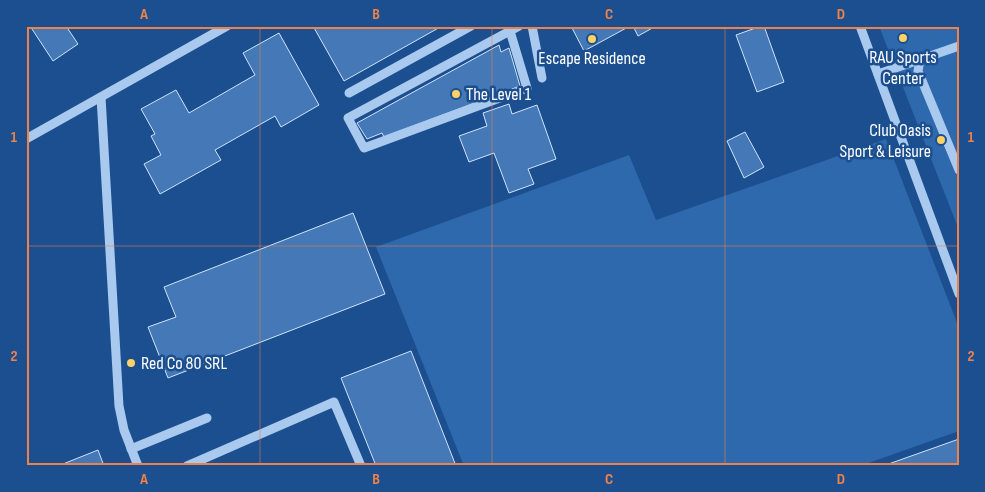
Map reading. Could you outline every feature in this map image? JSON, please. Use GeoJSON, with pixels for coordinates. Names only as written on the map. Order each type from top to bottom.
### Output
{"type":"FeatureCollection","features":[{"type":"Feature","properties":{"kind":"street"},"geometry":{"type":"LineString","coordinates":[[26,139],[227,26]]}},
{"type":"Feature","properties":{"kind":"street"},"geometry":{"type":"LineString","coordinates":[[349,93],[471,26]]}},
{"type":"Feature","properties":{"kind":"street"},"geometry":{"type":"LineString","coordinates":[[860,26],[959,294]]}},
{"type":"Feature","properties":{"kind":"street"},"geometry":{"type":"LineString","coordinates":[[533,27],[542,78]]}},
{"type":"Feature","properties":{"kind":"street"},"geometry":{"type":"LineString","coordinates":[[514,28],[527,88],[364,148],[348,118],[514,28]]}},
{"type":"Feature","properties":{"kind":"street"},"geometry":{"type":"LineString","coordinates":[[878,74],[959,46]]}},
{"type":"Feature","properties":{"kind":"street"},"geometry":{"type":"LineString","coordinates":[[920,60],[918,71],[959,170]]}},
{"type":"Feature","properties":{"kind":"street"},"geometry":{"type":"LineString","coordinates":[[101,98],[119,406],[124,430],[138,466]]}},
{"type":"Feature","properties":{"kind":"street"},"geometry":{"type":"LineString","coordinates":[[187,466],[334,402],[361,466]]}},
{"type":"Feature","properties":{"kind":"street"},"geometry":{"type":"LineString","coordinates":[[131,449],[207,418]]}},
{"type":"Feature","properties":{"kind":"shaded area","name":"Club Oasis Sport & Leisure"},"geometry":{"type":"Polygon","coordinates":[[[879,26],[959,26],[959,230],[888,49],[879,26]]]}},
{"type":"Feature","properties":{"kind":"shaded area"},"geometry":{"type":"Polygon","coordinates":[[[886,139],[959,328],[959,431],[860,466],[464,466],[376,247],[629,155],[656,220],[886,139]]]}},
{"type":"Feature","properties":{"kind":"building"},"geometry":{"type":"Polygon","coordinates":[[[30,26],[66,26],[78,44],[53,61],[30,26]]]}},
{"type":"Feature","properties":{"kind":"building"},"geometry":{"type":"Polygon","coordinates":[[[313,26],[442,26],[344,81],[313,26]]]}},
{"type":"Feature","properties":{"kind":"building","name":"Escape Residence"},"geometry":{"type":"Polygon","coordinates":[[[571,26],[630,26],[584,51],[571,26]]]}},
{"type":"Feature","properties":{"kind":"building","name":"Escape Residence"},"geometry":{"type":"Polygon","coordinates":[[[633,26],[656,26],[638,36],[633,26]]]}},
{"type":"Feature","properties":{"kind":"building"},"geometry":{"type":"Polygon","coordinates":[[[764,26],[784,82],[757,92],[736,35],[764,26]]]}},
{"type":"Feature","properties":{"kind":"building"},"geometry":{"type":"Polygon","coordinates":[[[279,33],[319,105],[281,127],[275,116],[215,150],[221,160],[160,194],[144,164],[161,155],[151,136],[155,134],[141,109],[176,90],[189,113],[255,75],[243,53],[279,33]]]}},
{"type":"Feature","properties":{"kind":"building","name":"The Level 1"},"geometry":{"type":"Polygon","coordinates":[[[499,45],[501,52],[509,48],[520,86],[384,137],[382,133],[367,139],[357,123],[499,45]]]}},
{"type":"Feature","properties":{"kind":"building"},"geometry":{"type":"Polygon","coordinates":[[[509,104],[512,114],[537,105],[556,159],[528,169],[534,184],[509,193],[494,153],[469,162],[459,136],[487,126],[483,113],[509,104]]]}},
{"type":"Feature","properties":{"kind":"building"},"geometry":{"type":"Polygon","coordinates":[[[745,132],[764,167],[744,178],[727,141],[745,132]]]}},
{"type":"Feature","properties":{"kind":"building"},"geometry":{"type":"Polygon","coordinates":[[[353,213],[385,294],[168,378],[148,327],[176,317],[164,287],[353,213]]]}},
{"type":"Feature","properties":{"kind":"building"},"geometry":{"type":"Polygon","coordinates":[[[411,351],[456,466],[376,466],[341,378],[411,351]]]}},
{"type":"Feature","properties":{"kind":"building"},"geometry":{"type":"Polygon","coordinates":[[[959,439],[959,466],[883,466],[959,439]]]}},
{"type":"Feature","properties":{"kind":"building"},"geometry":{"type":"Polygon","coordinates":[[[98,450],[104,466],[58,466],[98,450]]]}},
{"type":"Feature","properties":{"kind":"place","name":"RAU Sports Center"},"geometry":{"type":"Point","coordinates":[903,38]}},
{"type":"Feature","properties":{"kind":"place","name":"Escape Residence"},"geometry":{"type":"Point","coordinates":[592,39]}},
{"type":"Feature","properties":{"kind":"place","name":"The Level 1"},"geometry":{"type":"Point","coordinates":[456,94]}},
{"type":"Feature","properties":{"kind":"place","name":"Club Oasis Sport & Leisure"},"geometry":{"type":"Point","coordinates":[941,140]}},
{"type":"Feature","properties":{"kind":"place","name":"Red Co 80 SRL"},"geometry":{"type":"Point","coordinates":[131,363]}}]}
